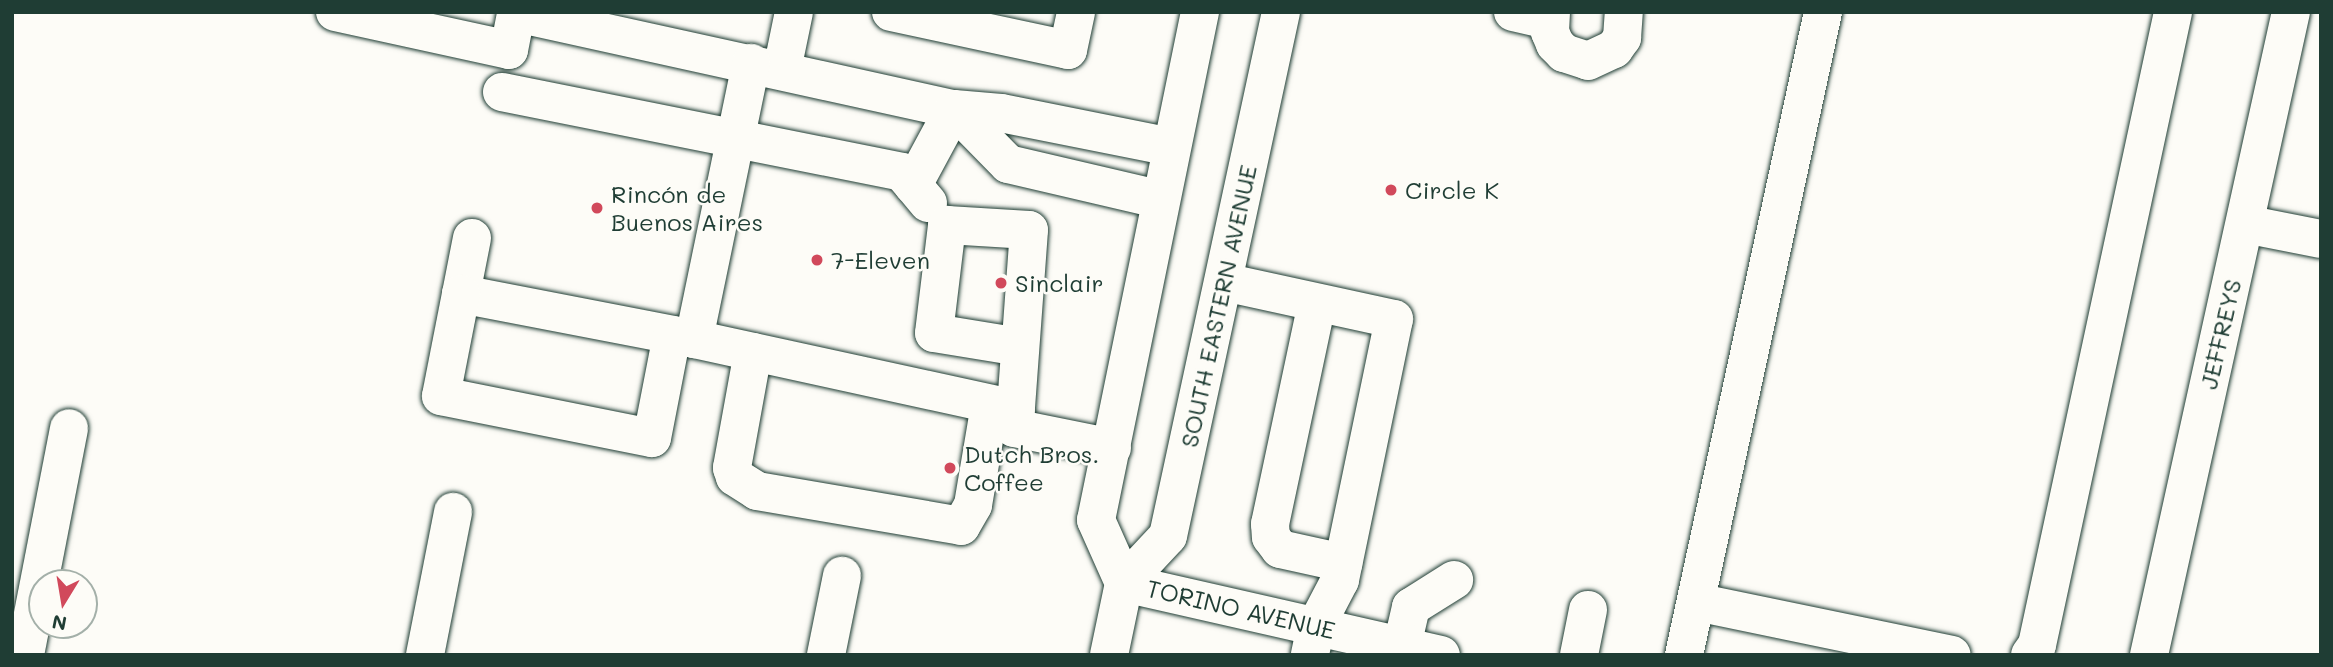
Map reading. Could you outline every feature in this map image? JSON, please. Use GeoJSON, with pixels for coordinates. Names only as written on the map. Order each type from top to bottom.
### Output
{"type":"FeatureCollection","features":[{"type":"Feature","properties":{"kind":"street"},"geometry":{"type":"LineString","coordinates":[[335,12],[509,50],[516,13],[954,109],[1001,113],[1171,147]]}},
{"type":"Feature","properties":{"kind":"street"},"geometry":{"type":"LineString","coordinates":[[472,239],[441,396],[652,438],[683,337],[736,139],[766,67],[794,12]]}},
{"type":"Feature","properties":{"kind":"street"},"geometry":{"type":"LineString","coordinates":[[891,12],[1068,50],[1076,12]]}},
{"type":"Feature","properties":{"kind":"street"},"geometry":{"type":"LineString","coordinates":[[1109,655],[1124,583],[1096,520],[1159,199],[1200,12]]}},
{"type":"Feature","properties":{"kind":"street","name":"SOUTH EASTERN AVENUE"},"geometry":{"type":"LineString","coordinates":[[1124,583],[1168,536],[1282,12]]}},
{"type":"Feature","properties":{"kind":"street"},"geometry":{"type":"LineString","coordinates":[[1538,15],[1555,44],[1564,53],[1588,61],[1614,49],[1622,38],[1623,12]]}},
{"type":"Feature","properties":{"kind":"street"},"geometry":{"type":"LineString","coordinates":[[1684,655],[1823,12]]}},
{"type":"Feature","properties":{"kind":"street"},"geometry":{"type":"LineString","coordinates":[[2030,655],[2037,645],[2173,12]]}},
{"type":"Feature","properties":{"kind":"street","name":"JEFFREYS"},"geometry":{"type":"LineString","coordinates":[[2148,655],[2291,12]]}},
{"type":"Feature","properties":{"kind":"street"},"geometry":{"type":"LineString","coordinates":[[502,92],[902,172],[947,225],[1029,230],[1020,347],[972,505],[961,526],[757,491],[735,477],[732,468],[753,352]]}},
{"type":"Feature","properties":{"kind":"street"},"geometry":{"type":"LineString","coordinates":[[913,185],[954,109]]}},
{"type":"Feature","properties":{"kind":"street"},"geometry":{"type":"LineString","coordinates":[[954,109],[1008,164],[1159,199]]}},
{"type":"Feature","properties":{"kind":"street"},"geometry":{"type":"LineString","coordinates":[[2245,223],[2321,239]]}},
{"type":"Feature","properties":{"kind":"street"},"geometry":{"type":"LineString","coordinates":[[947,225],[934,333],[1020,347]]}},
{"type":"Feature","properties":{"kind":"street"},"geometry":{"type":"LineString","coordinates":[[1224,282],[1394,319],[1340,580],[1313,640]]}},
{"type":"Feature","properties":{"kind":"street"},"geometry":{"type":"LineString","coordinates":[[461,294],[683,337],[1003,406]]}},
{"type":"Feature","properties":{"kind":"street"},"geometry":{"type":"LineString","coordinates":[[1317,303],[1270,524],[1271,537],[1280,549],[1343,562]]}},
{"type":"Feature","properties":{"kind":"street"},"geometry":{"type":"LineString","coordinates":[[1003,406],[1014,428],[1112,448]]}},
{"type":"Feature","properties":{"kind":"street"},"geometry":{"type":"LineString","coordinates":[[25,655],[26,579],[69,428]]}},
{"type":"Feature","properties":{"kind":"street"},"geometry":{"type":"LineString","coordinates":[[425,655],[453,512]]}},
{"type":"Feature","properties":{"kind":"street"},"geometry":{"type":"LineString","coordinates":[[826,655],[842,576]]}},
{"type":"Feature","properties":{"kind":"street"},"geometry":{"type":"LineString","coordinates":[[1402,646],[1411,607],[1454,580]]}},
{"type":"Feature","properties":{"kind":"street","name":"TORINO AVENUE"},"geometry":{"type":"LineString","coordinates":[[1124,583],[1313,640],[1402,646],[1441,655]]}},
{"type":"Feature","properties":{"kind":"street"},"geometry":{"type":"LineString","coordinates":[[1696,601],[1952,655]]}},
{"type":"Feature","properties":{"kind":"street"},"geometry":{"type":"LineString","coordinates":[[1579,655],[1588,610]]}},
{"type":"Feature","properties":{"kind":"place","name":"Circle K"},"geometry":{"type":"Point","coordinates":[1391,190]}},
{"type":"Feature","properties":{"kind":"place","name":"Rincón de Buenos Aires"},"geometry":{"type":"Point","coordinates":[597,208]}},
{"type":"Feature","properties":{"kind":"place","name":"7-Eleven"},"geometry":{"type":"Point","coordinates":[817,260]}},
{"type":"Feature","properties":{"kind":"place","name":"Sinclair"},"geometry":{"type":"Point","coordinates":[1001,283]}},
{"type":"Feature","properties":{"kind":"place","name":"Dutch Bros. Coffee"},"geometry":{"type":"Point","coordinates":[950,468]}}]}
